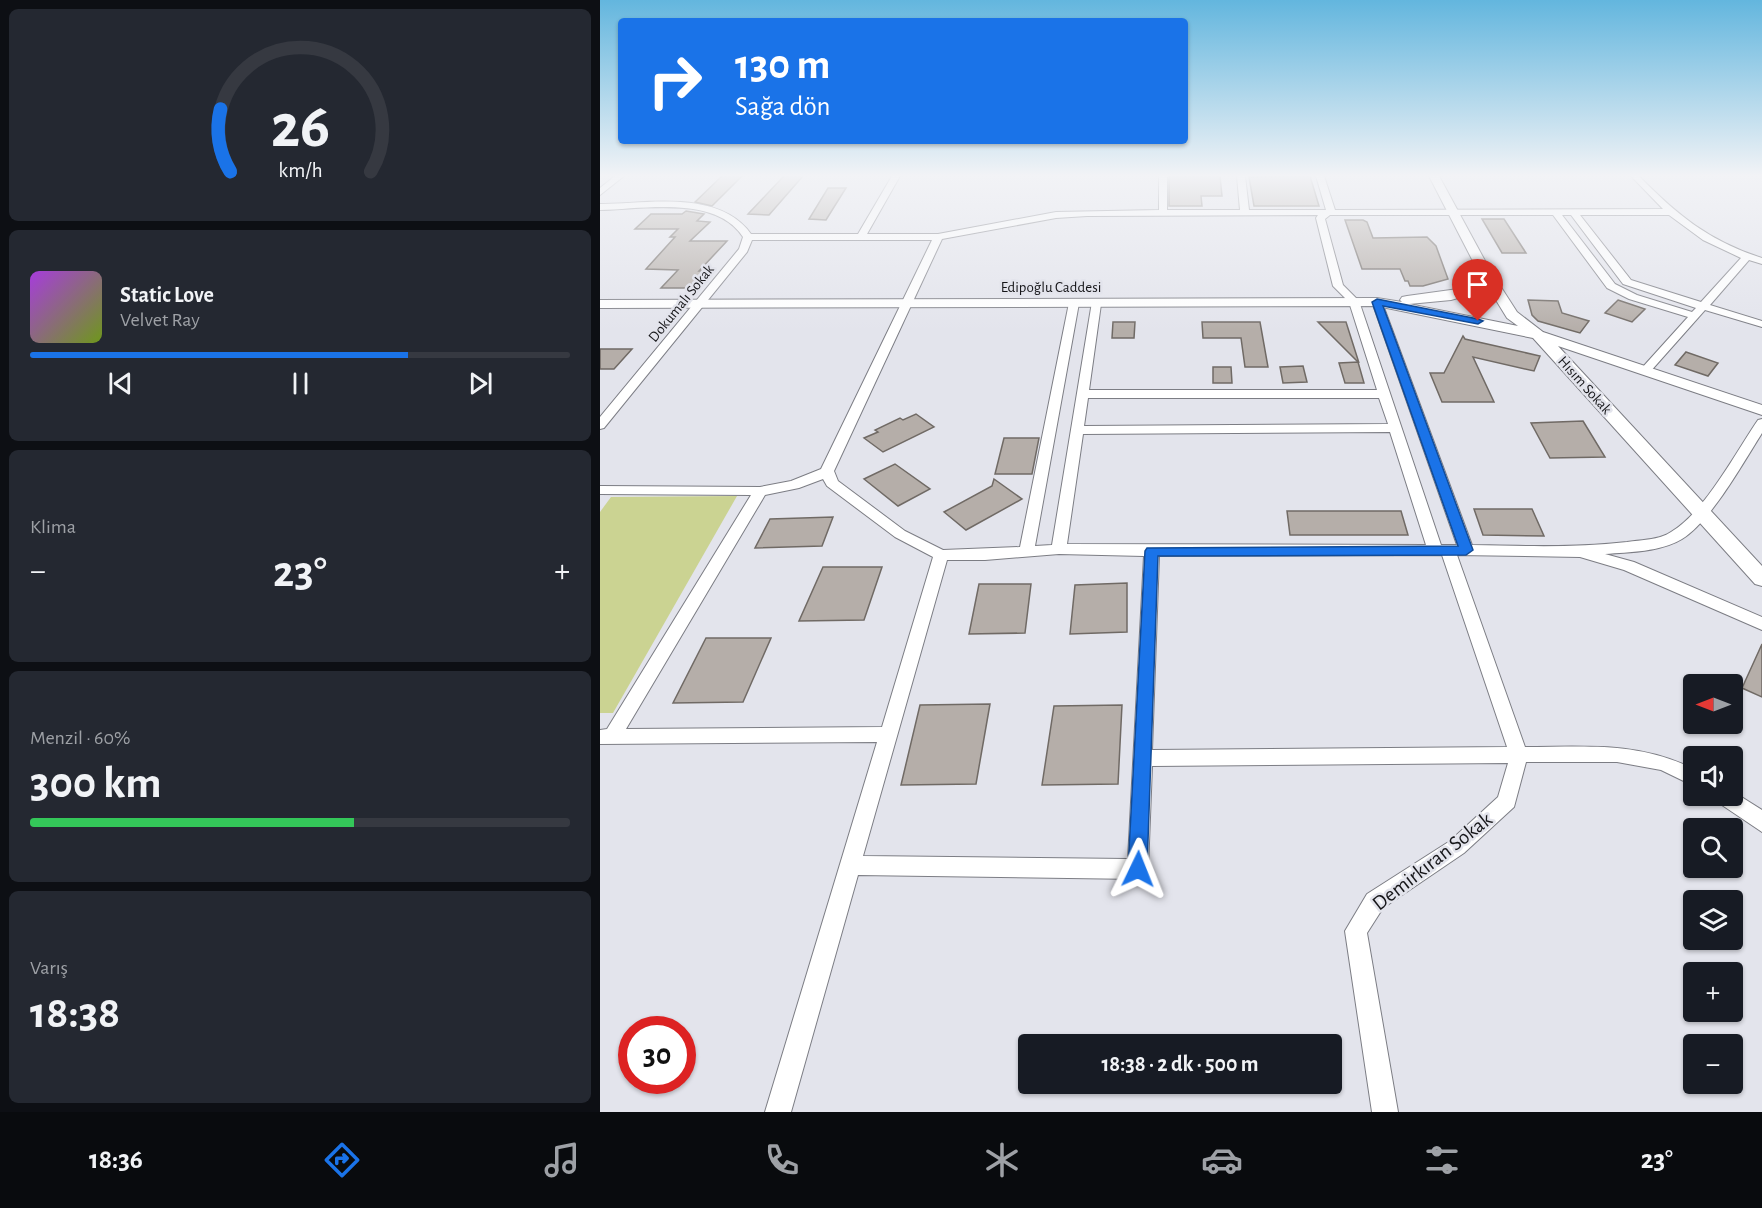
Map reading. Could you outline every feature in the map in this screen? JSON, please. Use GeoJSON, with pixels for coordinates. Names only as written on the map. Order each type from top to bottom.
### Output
{"type":"FeatureCollection","features":[{"type":"Feature","properties":{"kind":"street"},"geometry":{"type":"LineString","coordinates":[[742,228],[748,237],[938,237],[987,228]]}},
{"type":"Feature","properties":{"kind":"street"},"geometry":{"type":"LineString","coordinates":[[861,237],[866,228]]}},
{"type":"Feature","properties":{"kind":"street"},"geometry":{"type":"LineString","coordinates":[[1323,228],[1338,286],[1354,301],[1394,428],[1519,755]]}},
{"type":"Feature","properties":{"kind":"street","name":"Hısım Sokak"},"geometry":{"type":"LineString","coordinates":[[1461,228],[1512,315],[1538,335],[1762,579]]}},
{"type":"Feature","properties":{"kind":"street"},"geometry":{"type":"LineString","coordinates":[[1568,228],[1611,286],[1633,297],[1762,324]]}},
{"type":"Feature","properties":{"kind":"street"},"geometry":{"type":"LineString","coordinates":[[1586,228],[1627,282],[1699,311]]}},
{"type":"Feature","properties":{"kind":"street"},"geometry":{"type":"LineString","coordinates":[[1688,228],[1717,245],[1762,261]]}},
{"type":"Feature","properties":{"kind":"street","name":"Dokumalı Sokak"},"geometry":{"type":"LineString","coordinates":[[600,425],[744,250],[748,237]]}},
{"type":"Feature","properties":{"kind":"street"},"geometry":{"type":"LineString","coordinates":[[603,493],[760,491],[787,488],[827,471],[938,237]]}},
{"type":"Feature","properties":{"kind":"street"},"geometry":{"type":"LineString","coordinates":[[1645,370],[1747,257]]}},
{"type":"Feature","properties":{"kind":"street"},"geometry":{"type":"LineString","coordinates":[[1466,550],[1377,302],[1451,296],[1463,292],[1484,270]]}},
{"type":"Feature","properties":{"kind":"street","name":"Edipoğlu Caddesi"},"geometry":{"type":"LineString","coordinates":[[600,304],[1354,301],[1377,302],[1538,335]]}},
{"type":"Feature","properties":{"kind":"street"},"geometry":{"type":"LineString","coordinates":[[1027,551],[1074,303]]}},
{"type":"Feature","properties":{"kind":"street"},"geometry":{"type":"LineString","coordinates":[[1059,549],[1096,303]]}},
{"type":"Feature","properties":{"kind":"street"},"geometry":{"type":"LineString","coordinates":[[1538,335],[1762,410]]}},
{"type":"Feature","properties":{"kind":"street"},"geometry":{"type":"LineString","coordinates":[[1082,394],[1383,394]]}},
{"type":"Feature","properties":{"kind":"street"},"geometry":{"type":"LineString","coordinates":[[827,471],[832,483],[900,534],[941,555],[985,555],[1059,549],[1580,552],[1637,545],[1676,536],[1701,513],[1762,423]]}},
{"type":"Feature","properties":{"kind":"street"},"geometry":{"type":"LineString","coordinates":[[1078,430],[1394,428]]}},
{"type":"Feature","properties":{"kind":"street"},"geometry":{"type":"LineString","coordinates":[[606,737],[760,491]]}},
{"type":"Feature","properties":{"kind":"street"},"geometry":{"type":"LineString","coordinates":[[850,865],[1138,869],[1152,551]]}},
{"type":"Feature","properties":{"kind":"street"},"geometry":{"type":"LineString","coordinates":[[1580,552],[1629,566],[1762,624]]}},
{"type":"Feature","properties":{"kind":"street"},"geometry":{"type":"LineString","coordinates":[[778,1112],[941,555]]}},
{"type":"Feature","properties":{"kind":"street"},"geometry":{"type":"LineString","coordinates":[[606,737],[889,734]]}},
{"type":"Feature","properties":{"kind":"street"},"geometry":{"type":"LineString","coordinates":[[1142,758],[1617,754],[1664,763],[1683,772]]}},
{"type":"Feature","properties":{"kind":"street","name":"Demirkıran Sokak"},"geometry":{"type":"LineString","coordinates":[[1385,1112],[1356,931],[1375,901],[1457,847],[1507,801],[1519,755]]}},
{"type":"Feature","properties":{"kind":"street"},"geometry":{"type":"LineString","coordinates":[[1741,806],[1762,823]]}},
{"type":"Feature","properties":{"kind":"green space"},"geometry":{"type":"Polygon","coordinates":[[[737,496],[613,713],[600,713],[600,512],[611,497],[737,496]]]}},
{"type":"Feature","properties":{"kind":"building"},"geometry":{"type":"Polygon","coordinates":[[[704,228],[690,241],[727,241],[699,271],[704,271],[688,288],[661,288],[678,270],[646,269],[675,237],[670,237],[678,229],[635,229],[704,228]]]}},
{"type":"Feature","properties":{"kind":"building"},"geometry":{"type":"Polygon","coordinates":[[[1348,228],[1369,228],[1373,238],[1427,237],[1436,246],[1448,279],[1423,286],[1410,286],[1400,269],[1362,269],[1348,228]]]}},
{"type":"Feature","properties":{"kind":"building"},"geometry":{"type":"Polygon","coordinates":[[[1487,228],[1510,228],[1526,253],[1502,253],[1487,228]]]}},
{"type":"Feature","properties":{"kind":"building"},"geometry":{"type":"Polygon","coordinates":[[[1528,300],[1558,301],[1562,313],[1589,321],[1580,333],[1538,321],[1532,315],[1528,300]]]}},
{"type":"Feature","properties":{"kind":"building"},"geometry":{"type":"Polygon","coordinates":[[[1618,300],[1645,309],[1632,322],[1605,313],[1618,300]]]}},
{"type":"Feature","properties":{"kind":"building"},"geometry":{"type":"Polygon","coordinates":[[[1113,322],[1135,322],[1134,338],[1112,338],[1113,322]]]}},
{"type":"Feature","properties":{"kind":"building"},"geometry":{"type":"Polygon","coordinates":[[[1202,322],[1260,322],[1268,367],[1245,367],[1241,338],[1203,338],[1202,322]]]}},
{"type":"Feature","properties":{"kind":"building"},"geometry":{"type":"Polygon","coordinates":[[[1318,322],[1346,322],[1359,363],[1318,322]]]}},
{"type":"Feature","properties":{"kind":"building"},"geometry":{"type":"Polygon","coordinates":[[[1463,336],[1465,339],[1540,356],[1534,371],[1473,357],[1494,402],[1442,402],[1430,373],[1444,373],[1463,336]]]}},
{"type":"Feature","properties":{"kind":"building"},"geometry":{"type":"Polygon","coordinates":[[[600,349],[632,349],[614,369],[600,369],[600,349]]]}},
{"type":"Feature","properties":{"kind":"building"},"geometry":{"type":"Polygon","coordinates":[[[1686,352],[1718,363],[1708,376],[1675,365],[1686,352]]]}},
{"type":"Feature","properties":{"kind":"building"},"geometry":{"type":"Polygon","coordinates":[[[1358,362],[1364,383],[1345,383],[1339,363],[1358,362]]]}},
{"type":"Feature","properties":{"kind":"building"},"geometry":{"type":"Polygon","coordinates":[[[1303,366],[1307,382],[1283,383],[1280,367],[1303,366]]]}},
{"type":"Feature","properties":{"kind":"building"},"geometry":{"type":"Polygon","coordinates":[[[1213,367],[1231,367],[1232,383],[1213,383],[1213,367]]]}},
{"type":"Feature","properties":{"kind":"building"},"geometry":{"type":"Polygon","coordinates":[[[916,414],[934,427],[883,452],[864,438],[900,418],[903,420],[916,414]]]}},
{"type":"Feature","properties":{"kind":"building"},"geometry":{"type":"Polygon","coordinates":[[[1583,421],[1605,457],[1550,458],[1531,423],[1583,421]]]}},
{"type":"Feature","properties":{"kind":"building"},"geometry":{"type":"Polygon","coordinates":[[[1004,438],[1039,438],[1032,474],[995,474],[1004,438]]]}},
{"type":"Feature","properties":{"kind":"building"},"geometry":{"type":"Polygon","coordinates":[[[895,464],[930,489],[898,506],[864,479],[895,464]]]}},
{"type":"Feature","properties":{"kind":"building"},"geometry":{"type":"Polygon","coordinates":[[[994,479],[1022,499],[966,530],[944,512],[992,486],[994,479]]]}},
{"type":"Feature","properties":{"kind":"building"},"geometry":{"type":"Polygon","coordinates":[[[1474,509],[1532,509],[1544,536],[1483,535],[1474,509]]]}},
{"type":"Feature","properties":{"kind":"building"},"geometry":{"type":"Polygon","coordinates":[[[1287,511],[1401,511],[1408,535],[1290,535],[1287,511]]]}},
{"type":"Feature","properties":{"kind":"building"},"geometry":{"type":"Polygon","coordinates":[[[833,517],[822,546],[755,548],[770,519],[833,517]]]}},
{"type":"Feature","properties":{"kind":"building"},"geometry":{"type":"Polygon","coordinates":[[[823,567],[882,567],[864,620],[799,621],[823,567]]]}},
{"type":"Feature","properties":{"kind":"building"},"geometry":{"type":"Polygon","coordinates":[[[1127,583],[1127,632],[1070,634],[1075,585],[1127,583]]]}},
{"type":"Feature","properties":{"kind":"building"},"geometry":{"type":"Polygon","coordinates":[[[979,584],[1031,584],[1025,633],[969,634],[979,584]]]}},
{"type":"Feature","properties":{"kind":"building"},"geometry":{"type":"Polygon","coordinates":[[[706,638],[771,638],[743,702],[673,703],[706,638]]]}},
{"type":"Feature","properties":{"kind":"building"},"geometry":{"type":"Polygon","coordinates":[[[1762,644],[1762,697],[1743,688],[1762,644]]]}},
{"type":"Feature","properties":{"kind":"building"},"geometry":{"type":"Polygon","coordinates":[[[990,704],[976,784],[901,785],[920,705],[990,704]]]}},
{"type":"Feature","properties":{"kind":"building"},"geometry":{"type":"Polygon","coordinates":[[[1122,705],[1118,784],[1042,785],[1054,706],[1122,705]]]}},
{"type":"Feature","properties":{"kind":"route"},"geometry":{"type":"LineString","coordinates":[[1138,869],[1152,551],[1466,550],[1377,302],[1478,321]]}}]}
